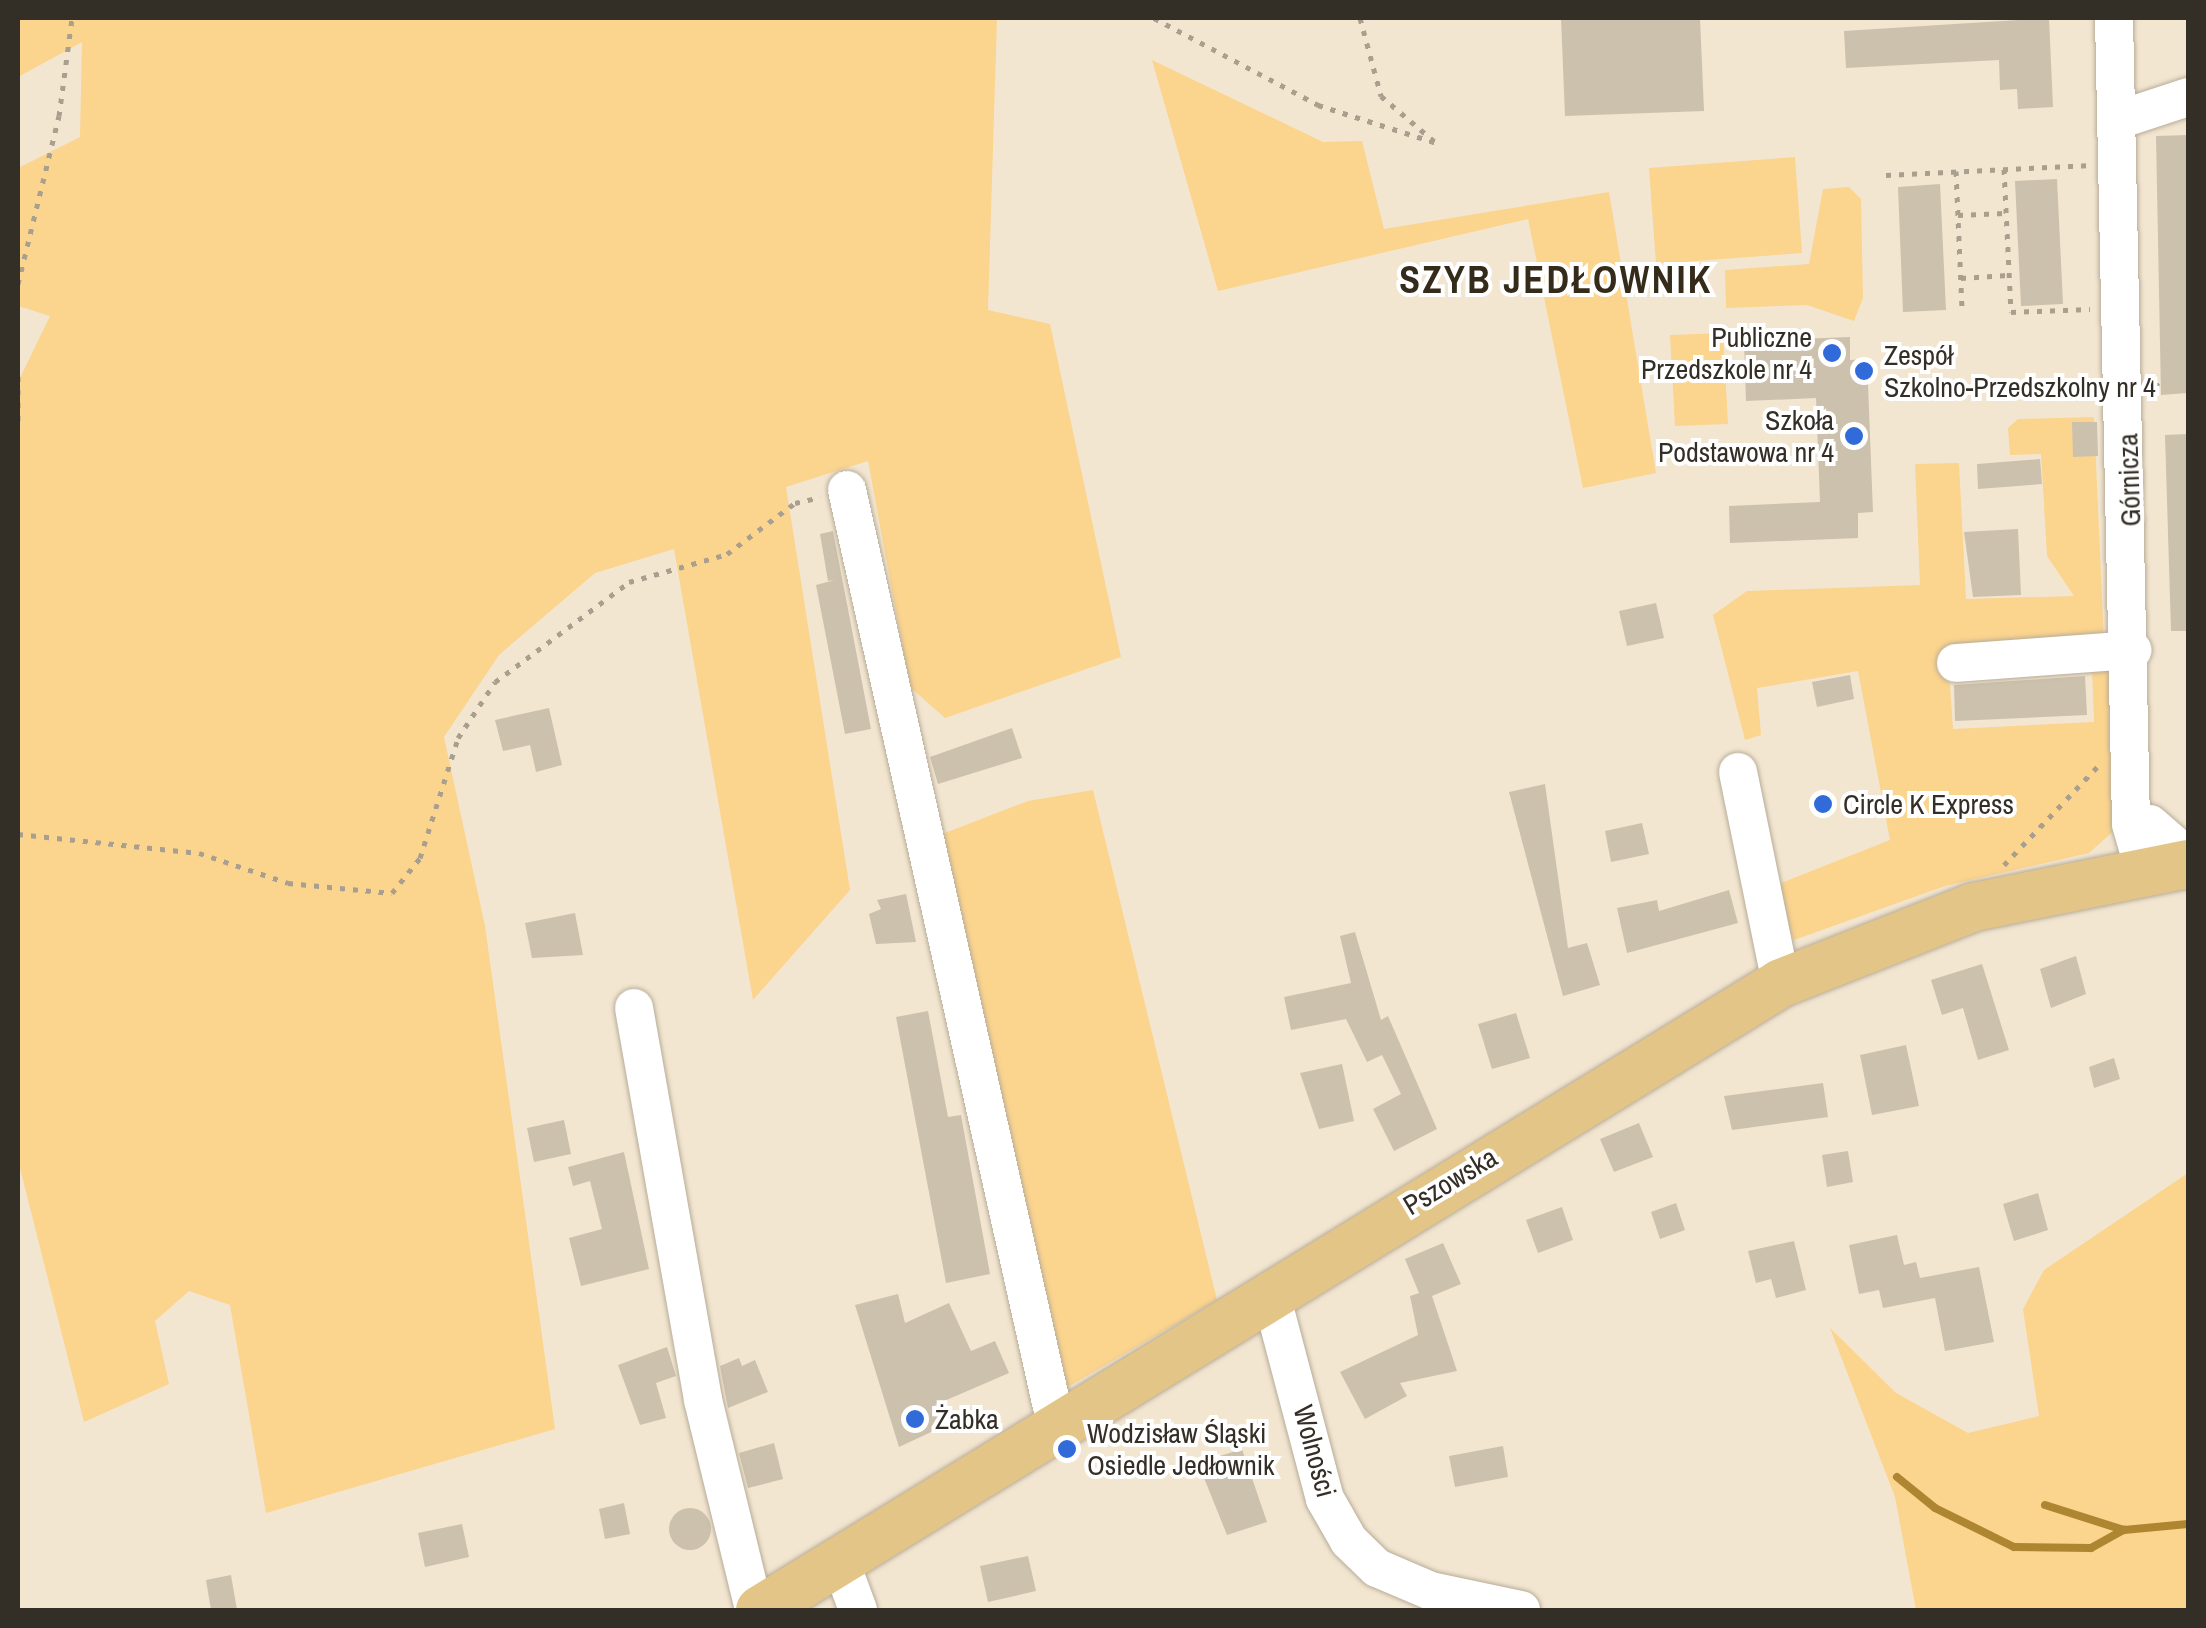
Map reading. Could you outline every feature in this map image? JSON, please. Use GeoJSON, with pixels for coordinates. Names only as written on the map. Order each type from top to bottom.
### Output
{"type":"FeatureCollection","features":[{"type":"Feature","properties":{"kind":"main road","name":"Pszowska"},"geometry":{"type":"LineString","coordinates":[[757,1610],[1270,1291],[1782,983],[1974,908],[2076,883],[2160,848]]}},
{"type":"Feature","properties":{"kind":"street","name":"Górnicza"},"geometry":{"type":"LineString","coordinates":[[2114,18],[2133,650],[2121,760],[2160,848]]}},
{"type":"Feature","properties":{"kind":"street"},"geometry":{"type":"LineString","coordinates":[[2118,120],[2188,97]]}},
{"type":"Feature","properties":{"kind":"street"},"geometry":{"type":"LineString","coordinates":[[847,490],[1056,1425]]}},
{"type":"Feature","properties":{"kind":"street"},"geometry":{"type":"LineString","coordinates":[[1956,663],[2133,650]]}},
{"type":"Feature","properties":{"kind":"street"},"geometry":{"type":"LineString","coordinates":[[1738,772],[1782,983]]}},
{"type":"Feature","properties":{"kind":"street"},"geometry":{"type":"LineString","coordinates":[[634,1008],[703,1400],[757,1610]]}},
{"type":"Feature","properties":{"kind":"street","name":"Wolności"},"geometry":{"type":"LineString","coordinates":[[1270,1291],[1325,1500],[1350,1542],[1377,1568],[1431,1591],[1521,1610]]}},
{"type":"Feature","properties":{"kind":"street"},"geometry":{"type":"LineString","coordinates":[[840,1560],[858,1610]]}},
{"type":"Feature","properties":{"kind":"path"},"geometry":{"type":"LineString","coordinates":[[18,284],[23,245],[60,116],[72,18]]}},
{"type":"Feature","properties":{"kind":"path"},"geometry":{"type":"LineString","coordinates":[[1154,18],[1318,104],[1437,144],[1381,96],[1360,18]]}},
{"type":"Feature","properties":{"kind":"path"},"geometry":{"type":"LineString","coordinates":[[1886,176],[2090,164],[2094,175]]}},
{"type":"Feature","properties":{"kind":"path"},"geometry":{"type":"LineString","coordinates":[[2004,169],[2011,312],[2098,309]]}},
{"type":"Feature","properties":{"kind":"path"},"geometry":{"type":"LineString","coordinates":[[1956,172],[1962,308]]}},
{"type":"Feature","properties":{"kind":"path"},"geometry":{"type":"LineString","coordinates":[[1958,215],[2006,213]]}},
{"type":"Feature","properties":{"kind":"path"},"geometry":{"type":"LineString","coordinates":[[1961,278],[2009,275]]}},
{"type":"Feature","properties":{"kind":"path"},"geometry":{"type":"LineString","coordinates":[[2098,294],[2099,328]]}},
{"type":"Feature","properties":{"kind":"path"},"geometry":{"type":"LineString","coordinates":[[18,376],[18,425]]}},
{"type":"Feature","properties":{"kind":"path"},"geometry":{"type":"LineString","coordinates":[[18,834],[182,850],[288,883],[392,893],[420,858],[458,738],[495,682],[629,582],[727,554],[796,503],[847,490]]}},
{"type":"Feature","properties":{"kind":"path"},"geometry":{"type":"LineString","coordinates":[[1990,879],[2121,760]]}},
{"type":"Feature","properties":{"kind":"shaded area"},"geometry":{"type":"Polygon","coordinates":[[[18,18],[997,18],[988,310],[1050,324],[1121,657],[945,718],[910,687],[868,461],[786,487],[850,890],[753,1000],[674,549],[595,573],[499,655],[444,737],[485,926],[555,1429],[266,1513],[230,1305],[189,1291],[155,1321],[169,1384],[84,1422],[18,1160],[18,382],[50,316],[18,306],[18,168],[80,137],[82,42],[18,77],[18,18]]]}},
{"type":"Feature","properties":{"kind":"shaded area"},"geometry":{"type":"Polygon","coordinates":[[[1152,60],[1323,142],[1362,141],[1384,229],[1609,192],[1656,473],[1583,488],[1528,219],[1218,291],[1152,60]]]}},
{"type":"Feature","properties":{"kind":"shaded area"},"geometry":{"type":"Polygon","coordinates":[[[1795,157],[1802,253],[1656,264],[1649,168],[1795,157]]]}},
{"type":"Feature","properties":{"kind":"shaded area"},"geometry":{"type":"Polygon","coordinates":[[[1849,187],[1861,199],[1863,298],[1854,321],[1807,305],[1726,308],[1725,270],[1809,264],[1823,189],[1849,187]]]}},
{"type":"Feature","properties":{"kind":"shaded area"},"geometry":{"type":"Polygon","coordinates":[[[1723,333],[1728,424],[1675,426],[1670,335],[1723,333]]]}},
{"type":"Feature","properties":{"kind":"shaded area"},"geometry":{"type":"Polygon","coordinates":[[[2094,417],[2104,644],[1948,656],[1953,729],[2094,722],[2092,669],[2109,667],[2116,829],[2089,853],[1945,886],[1794,940],[1778,902],[1781,883],[1890,840],[1858,671],[1757,688],[1761,735],[1745,740],[1713,615],[1747,591],[1920,585],[1915,464],[1959,463],[1966,599],[2074,596],[2047,556],[2041,454],[2010,455],[2008,428],[2018,419],[2094,417]]]}},
{"type":"Feature","properties":{"kind":"shaded area"},"geometry":{"type":"Polygon","coordinates":[[[1093,790],[1217,1300],[1061,1391],[936,847],[945,833],[1028,801],[1093,790]]]}},
{"type":"Feature","properties":{"kind":"shaded area"},"geometry":{"type":"Polygon","coordinates":[[[2188,1173],[2188,1610],[1916,1610],[1895,1497],[1830,1328],[1896,1393],[1968,1433],[2039,1416],[2023,1309],[2044,1270],[2188,1173]]]}},
{"type":"Feature","properties":{"kind":"building"},"geometry":{"type":"Polygon","coordinates":[[[1561,18],[1700,18],[1704,111],[1565,116],[1561,18]]]}},
{"type":"Feature","properties":{"kind":"building"},"geometry":{"type":"Polygon","coordinates":[[[2049,18],[2053,107],[2018,109],[2017,89],[2000,90],[1999,60],[1846,68],[1844,31],[2049,18]]]}},
{"type":"Feature","properties":{"kind":"building"},"geometry":{"type":"Polygon","coordinates":[[[2188,135],[2188,393],[2161,395],[2156,136],[2188,135]]]}},
{"type":"Feature","properties":{"kind":"building"},"geometry":{"type":"Polygon","coordinates":[[[2057,179],[2063,304],[2021,306],[2015,181],[2057,179]]]}},
{"type":"Feature","properties":{"kind":"building"},"geometry":{"type":"Polygon","coordinates":[[[1940,184],[1946,310],[1903,312],[1898,187],[1940,184]]]}},
{"type":"Feature","properties":{"kind":"building"},"geometry":{"type":"Polygon","coordinates":[[[1850,337],[1850,360],[1867,359],[1873,512],[1858,513],[1858,538],[1730,543],[1729,506],[1820,502],[1816,398],[1746,401],[1744,341],[1850,337]]]}},
{"type":"Feature","properties":{"kind":"building"},"geometry":{"type":"Polygon","coordinates":[[[2072,422],[2097,422],[2098,456],[2073,457],[2072,422]]]}},
{"type":"Feature","properties":{"kind":"building"},"geometry":{"type":"Polygon","coordinates":[[[2188,434],[2188,631],[2171,631],[2165,435],[2188,434]]]}},
{"type":"Feature","properties":{"kind":"building"},"geometry":{"type":"Polygon","coordinates":[[[2040,459],[2042,484],[1978,489],[1977,464],[2040,459]]]}},
{"type":"Feature","properties":{"kind":"building"},"geometry":{"type":"Polygon","coordinates":[[[2018,529],[2021,595],[1973,597],[1964,532],[2018,529]]]}},
{"type":"Feature","properties":{"kind":"building"},"geometry":{"type":"Polygon","coordinates":[[[833,531],[871,729],[845,734],[816,585],[835,580],[828,581],[820,534],[833,531]]]}},
{"type":"Feature","properties":{"kind":"building"},"geometry":{"type":"Polygon","coordinates":[[[1656,603],[1664,638],[1627,646],[1619,611],[1656,603]]]}},
{"type":"Feature","properties":{"kind":"building"},"geometry":{"type":"Polygon","coordinates":[[[1850,675],[1854,699],[1817,707],[1812,682],[1850,675]]]}},
{"type":"Feature","properties":{"kind":"building"},"geometry":{"type":"Polygon","coordinates":[[[2085,676],[2087,715],[1955,721],[1954,685],[2085,676]]]}},
{"type":"Feature","properties":{"kind":"building"},"geometry":{"type":"Polygon","coordinates":[[[549,708],[562,765],[536,772],[530,745],[503,751],[495,720],[549,708]]]}},
{"type":"Feature","properties":{"kind":"building"},"geometry":{"type":"Polygon","coordinates":[[[1012,728],[1022,758],[938,784],[930,757],[1012,728]]]}},
{"type":"Feature","properties":{"kind":"building"},"geometry":{"type":"Polygon","coordinates":[[[1545,784],[1568,948],[1587,943],[1600,985],[1563,996],[1509,792],[1545,784]]]}},
{"type":"Feature","properties":{"kind":"building"},"geometry":{"type":"Polygon","coordinates":[[[1642,823],[1649,854],[1611,862],[1605,831],[1642,823]]]}},
{"type":"Feature","properties":{"kind":"building"},"geometry":{"type":"Polygon","coordinates":[[[1729,890],[1738,923],[1627,953],[1617,908],[1657,900],[1659,911],[1729,890]]]}},
{"type":"Feature","properties":{"kind":"building"},"geometry":{"type":"Polygon","coordinates":[[[906,894],[916,942],[876,944],[869,914],[881,909],[877,900],[906,894]]]}},
{"type":"Feature","properties":{"kind":"building"},"geometry":{"type":"Polygon","coordinates":[[[575,913],[583,955],[532,958],[525,923],[575,913]]]}},
{"type":"Feature","properties":{"kind":"building"},"geometry":{"type":"Polygon","coordinates":[[[1355,932],[1381,1020],[1388,1016],[1437,1129],[1394,1151],[1373,1109],[1401,1094],[1382,1055],[1367,1062],[1346,1019],[1291,1030],[1284,997],[1351,983],[1340,936],[1355,932]]]}},
{"type":"Feature","properties":{"kind":"building"},"geometry":{"type":"Polygon","coordinates":[[[2076,956],[2086,994],[2051,1008],[2040,969],[2076,956]]]}},
{"type":"Feature","properties":{"kind":"building"},"geometry":{"type":"Polygon","coordinates":[[[1982,964],[2009,1050],[1978,1060],[1963,1008],[1942,1015],[1931,980],[1982,964]]]}},
{"type":"Feature","properties":{"kind":"building"},"geometry":{"type":"Polygon","coordinates":[[[928,1011],[948,1117],[961,1115],[990,1274],[946,1283],[896,1017],[928,1011]]]}},
{"type":"Feature","properties":{"kind":"building"},"geometry":{"type":"Polygon","coordinates":[[[1516,1013],[1530,1058],[1492,1069],[1478,1024],[1516,1013]]]}},
{"type":"Feature","properties":{"kind":"building"},"geometry":{"type":"Polygon","coordinates":[[[1906,1045],[1919,1106],[1872,1115],[1860,1055],[1906,1045]]]}},
{"type":"Feature","properties":{"kind":"building"},"geometry":{"type":"Polygon","coordinates":[[[2114,1058],[2120,1079],[2094,1088],[2089,1067],[2114,1058]]]}},
{"type":"Feature","properties":{"kind":"building"},"geometry":{"type":"Polygon","coordinates":[[[1342,1064],[1354,1121],[1319,1129],[1300,1073],[1342,1064]]]}},
{"type":"Feature","properties":{"kind":"building"},"geometry":{"type":"Polygon","coordinates":[[[1823,1083],[1828,1117],[1732,1130],[1724,1096],[1823,1083]]]}},
{"type":"Feature","properties":{"kind":"building"},"geometry":{"type":"Polygon","coordinates":[[[564,1120],[571,1154],[534,1162],[527,1128],[564,1120]]]}},
{"type":"Feature","properties":{"kind":"building"},"geometry":{"type":"Polygon","coordinates":[[[1639,1123],[1653,1157],[1614,1172],[1600,1139],[1639,1123]]]}},
{"type":"Feature","properties":{"kind":"building"},"geometry":{"type":"Polygon","coordinates":[[[1848,1151],[1853,1182],[1827,1187],[1822,1155],[1848,1151]]]}},
{"type":"Feature","properties":{"kind":"building"},"geometry":{"type":"Polygon","coordinates":[[[624,1152],[649,1269],[581,1286],[569,1238],[602,1229],[590,1181],[573,1186],[568,1167],[624,1152]]]}},
{"type":"Feature","properties":{"kind":"building"},"geometry":{"type":"Polygon","coordinates":[[[2038,1193],[2048,1230],[2014,1241],[2003,1204],[2038,1193]]]}},
{"type":"Feature","properties":{"kind":"building"},"geometry":{"type":"Polygon","coordinates":[[[1676,1203],[1685,1230],[1660,1239],[1651,1212],[1676,1203]]]}},
{"type":"Feature","properties":{"kind":"building"},"geometry":{"type":"Polygon","coordinates":[[[1562,1207],[1573,1240],[1538,1253],[1526,1220],[1562,1207]]]}},
{"type":"Feature","properties":{"kind":"building"},"geometry":{"type":"Polygon","coordinates":[[[1897,1235],[1904,1265],[1916,1262],[1920,1278],[1979,1267],[1994,1342],[1945,1351],[1935,1298],[1883,1308],[1879,1290],[1859,1294],[1849,1245],[1897,1235]]]}},
{"type":"Feature","properties":{"kind":"building"},"geometry":{"type":"Polygon","coordinates":[[[1794,1241],[1806,1290],[1776,1298],[1771,1279],[1756,1283],[1748,1251],[1794,1241]]]}},
{"type":"Feature","properties":{"kind":"building"},"geometry":{"type":"Polygon","coordinates":[[[1443,1243],[1461,1284],[1432,1296],[1457,1371],[1400,1383],[1407,1396],[1365,1419],[1340,1372],[1418,1335],[1410,1296],[1419,1293],[1405,1259],[1443,1243]]]}},
{"type":"Feature","properties":{"kind":"building"},"geometry":{"type":"Polygon","coordinates":[[[898,1294],[905,1323],[949,1303],[971,1351],[995,1341],[1009,1373],[935,1405],[944,1426],[899,1447],[855,1305],[898,1294]]]}},
{"type":"Feature","properties":{"kind":"building"},"geometry":{"type":"Polygon","coordinates":[[[667,1347],[676,1376],[656,1383],[666,1418],[640,1425],[618,1365],[667,1347]]]}},
{"type":"Feature","properties":{"kind":"building"},"geometry":{"type":"Polygon","coordinates":[[[739,1358],[742,1366],[755,1360],[768,1392],[728,1408],[720,1366],[739,1358]]]}},
{"type":"Feature","properties":{"kind":"building"},"geometry":{"type":"Polygon","coordinates":[[[774,1443],[783,1479],[748,1488],[739,1453],[774,1443]]]}},
{"type":"Feature","properties":{"kind":"building"},"geometry":{"type":"Polygon","coordinates":[[[1503,1446],[1508,1477],[1455,1487],[1449,1456],[1503,1446]]]}},
{"type":"Feature","properties":{"kind":"building"},"geometry":{"type":"Polygon","coordinates":[[[1242,1449],[1267,1522],[1227,1535],[1198,1463],[1242,1449]]]}},
{"type":"Feature","properties":{"kind":"building"},"geometry":{"type":"Polygon","coordinates":[[[624,1503],[630,1534],[605,1539],[599,1509],[624,1503]]]}},
{"type":"Feature","properties":{"kind":"building"},"geometry":{"type":"Polygon","coordinates":[[[690,1508],[705,1514],[711,1529],[705,1544],[690,1550],[675,1544],[669,1529],[675,1514],[690,1508]]]}},
{"type":"Feature","properties":{"kind":"building"},"geometry":{"type":"Polygon","coordinates":[[[462,1524],[469,1557],[425,1567],[418,1533],[462,1524]]]}},
{"type":"Feature","properties":{"kind":"building"},"geometry":{"type":"Polygon","coordinates":[[[1028,1556],[1036,1591],[988,1602],[980,1566],[1028,1556]]]}},
{"type":"Feature","properties":{"kind":"building"},"geometry":{"type":"Polygon","coordinates":[[[231,1575],[237,1610],[211,1610],[206,1580],[231,1575]]]}},
{"type":"Feature","properties":{"kind":"waterway"},"geometry":{"type":"LineString","coordinates":[[1897,1477],[1935,1508],[2014,1547],[2091,1548],[2124,1530]]}},
{"type":"Feature","properties":{"kind":"waterway"},"geometry":{"type":"LineString","coordinates":[[2045,1505],[2124,1530],[2188,1524]]}},
{"type":"Feature","properties":{"kind":"place","name":"Publiczne Przedszkole nr 4"},"geometry":{"type":"Point","coordinates":[1832,353]}},
{"type":"Feature","properties":{"kind":"place","name":"Zespół Szkolno-Przedszkolny nr 4"},"geometry":{"type":"Point","coordinates":[1864,371]}},
{"type":"Feature","properties":{"kind":"place","name":"Szkoła Podstawowa nr 4"},"geometry":{"type":"Point","coordinates":[1854,436]}},
{"type":"Feature","properties":{"kind":"place","name":"Circle K Express"},"geometry":{"type":"Point","coordinates":[1823,804]}},
{"type":"Feature","properties":{"kind":"place","name":"Żabka"},"geometry":{"type":"Point","coordinates":[915,1419]}},
{"type":"Feature","properties":{"kind":"place","name":"Wodzisław Śląski Osiedle Jedłownik"},"geometry":{"type":"Point","coordinates":[1067,1449]}},
{"type":"Feature","properties":{"kind":"district","name":"SZYB JEDŁOWNIK"},"geometry":{"type":"Point","coordinates":[1556,280]}}]}
